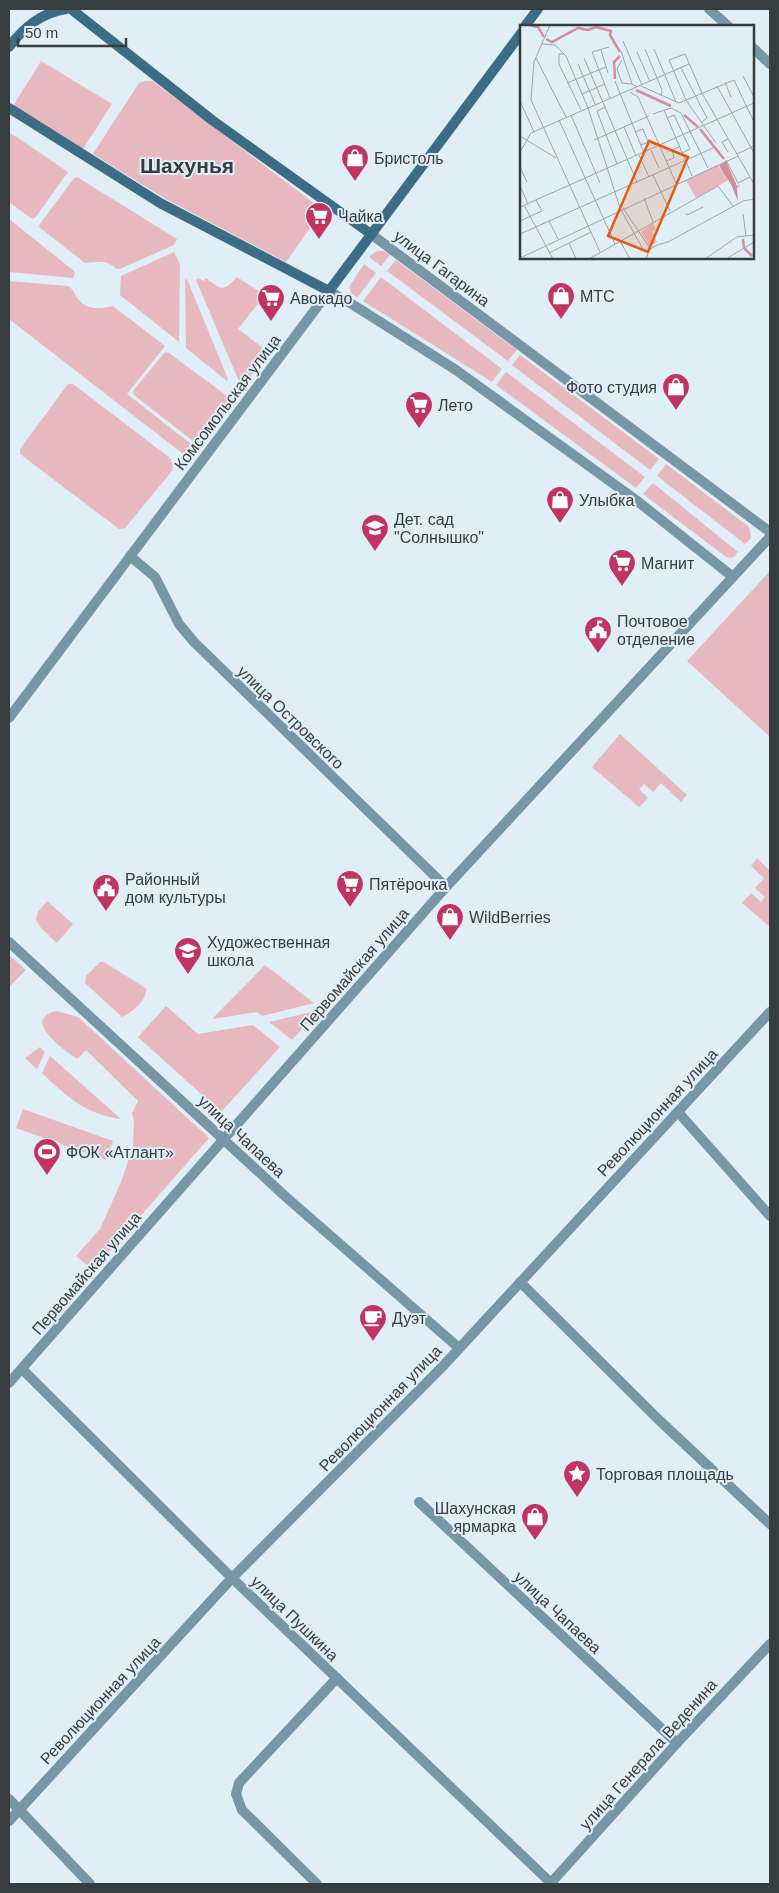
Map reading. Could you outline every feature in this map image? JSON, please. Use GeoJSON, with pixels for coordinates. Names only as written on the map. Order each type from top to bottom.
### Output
{"type":"FeatureCollection","features":[{"type":"Feature","properties":{"kind":"street"},"geometry":{"type":"LineString","coordinates":[[9,47],[18,35],[37,19],[53,11],[66,9]]}},
{"type":"Feature","properties":{"kind":"street","name":"улица Гагарина"},"geometry":{"type":"LineString","coordinates":[[71,9],[212,120],[371,234],[770,532]]}},
{"type":"Feature","properties":{"kind":"street"},"geometry":{"type":"LineString","coordinates":[[527,25],[538,9]]}},
{"type":"Feature","properties":{"kind":"street"},"geometry":{"type":"LineString","coordinates":[[709,9],[727,25]]}},
{"type":"Feature","properties":{"kind":"street","name":"Комсомольская улица"},"geometry":{"type":"LineString","coordinates":[[9,718],[520,35]]}},
{"type":"Feature","properties":{"kind":"street"},"geometry":{"type":"LineString","coordinates":[[754,49],[770,64]]}},
{"type":"Feature","properties":{"kind":"street"},"geometry":{"type":"LineString","coordinates":[[9,108],[160,203],[329,292],[456,370],[636,500],[733,577]]}},
{"type":"Feature","properties":{"kind":"street","name":"Первомайская улица"},"geometry":{"type":"LineString","coordinates":[[9,1383],[446,887],[770,537]]}},
{"type":"Feature","properties":{"kind":"street","name":"улица Островского"},"geometry":{"type":"LineString","coordinates":[[130,556],[155,577],[179,624],[194,642],[446,887]]}},
{"type":"Feature","properties":{"kind":"street","name":"улица Чапаева"},"geometry":{"type":"LineString","coordinates":[[9,942],[286,1197],[459,1348]]}},
{"type":"Feature","properties":{"kind":"street","name":"Революционная улица"},"geometry":{"type":"LineString","coordinates":[[9,1821],[232,1578],[361,1450],[459,1348],[770,1012]]}},
{"type":"Feature","properties":{"kind":"street"},"geometry":{"type":"LineString","coordinates":[[678,1112],[770,1216]]}},
{"type":"Feature","properties":{"kind":"street"},"geometry":{"type":"LineString","coordinates":[[520,1282],[659,1420],[770,1524]]}},
{"type":"Feature","properties":{"kind":"street","name":"улица Пушкина"},"geometry":{"type":"LineString","coordinates":[[22,1369],[232,1578],[551,1884]]}},
{"type":"Feature","properties":{"kind":"street","name":"улица Чапаева"},"geometry":{"type":"LineString","coordinates":[[419,1502],[677,1743]]}},
{"type":"Feature","properties":{"kind":"street","name":"улица Генерала Веденина"},"geometry":{"type":"LineString","coordinates":[[551,1884],[677,1743],[769,1649]]}},
{"type":"Feature","properties":{"kind":"street"},"geometry":{"type":"LineString","coordinates":[[317,1884],[242,1810],[236,1794],[239,1783],[337,1678]]}},
{"type":"Feature","properties":{"kind":"street"},"geometry":{"type":"LineString","coordinates":[[9,1799],[90,1884]]}},
{"type":"Feature","properties":{"kind":"shaded area"},"geometry":{"type":"Polygon","coordinates":[[[41,61],[112,104],[83,149],[13,106],[41,61]]]}},
{"type":"Feature","properties":{"kind":"shaded area"},"geometry":{"type":"Polygon","coordinates":[[[153,81],[323,210],[286,262],[164,198],[93,154],[139,83],[153,81]]]}},
{"type":"Feature","properties":{"kind":"shaded area"},"geometry":{"type":"Polygon","coordinates":[[[9,132],[68,172],[35,218],[32,219],[9,202],[9,132]]]}},
{"type":"Feature","properties":{"kind":"shaded area"},"geometry":{"type":"Polygon","coordinates":[[[77,177],[177,239],[174,245],[120,269],[105,262],[85,263],[39,227],[74,178],[77,177]]]}},
{"type":"Feature","properties":{"kind":"shaded area"},"geometry":{"type":"Polygon","coordinates":[[[9,219],[74,271],[73,278],[9,272],[9,219]]]}},
{"type":"Feature","properties":{"kind":"shaded area"},"geometry":{"type":"Polygon","coordinates":[[[379,251],[384,251],[390,255],[381,266],[369,257],[379,251]]]}},
{"type":"Feature","properties":{"kind":"shaded area"},"geometry":{"type":"Polygon","coordinates":[[[174,252],[180,264],[179,342],[120,295],[121,276],[174,252]]]}},
{"type":"Feature","properties":{"kind":"shaded area"},"geometry":{"type":"Polygon","coordinates":[[[396,260],[517,350],[508,361],[387,271],[396,260]]]}},
{"type":"Feature","properties":{"kind":"shaded area"},"geometry":{"type":"Polygon","coordinates":[[[364,264],[376,273],[357,298],[351,293],[349,287],[364,264]]]}},
{"type":"Feature","properties":{"kind":"shaded area"},"geometry":{"type":"Polygon","coordinates":[[[237,277],[265,295],[238,329],[263,348],[264,353],[258,368],[241,386],[196,280],[198,278],[204,281],[206,278],[222,288],[237,277]]]}},
{"type":"Feature","properties":{"kind":"shaded area"},"geometry":{"type":"Polygon","coordinates":[[[381,277],[502,369],[492,382],[363,301],[381,277]]]}},
{"type":"Feature","properties":{"kind":"shaded area"},"geometry":{"type":"Polygon","coordinates":[[[187,279],[228,379],[227,381],[186,348],[185,280],[187,279]]]}},
{"type":"Feature","properties":{"kind":"shaded area"},"geometry":{"type":"Polygon","coordinates":[[[9,281],[68,286],[83,304],[92,308],[113,306],[165,346],[127,394],[195,447],[187,457],[9,319],[9,281]]]}},
{"type":"Feature","properties":{"kind":"shaded area"},"geometry":{"type":"Polygon","coordinates":[[[165,352],[227,396],[229,400],[197,441],[193,441],[134,395],[133,391],[165,352]]]}},
{"type":"Feature","properties":{"kind":"shaded area"},"geometry":{"type":"Polygon","coordinates":[[[520,355],[659,459],[650,470],[512,365],[520,355]]]}},
{"type":"Feature","properties":{"kind":"shaded area"},"geometry":{"type":"Polygon","coordinates":[[[506,372],[645,477],[636,488],[496,385],[506,372]]]}},
{"type":"Feature","properties":{"kind":"shaded area"},"geometry":{"type":"Polygon","coordinates":[[[68,384],[73,384],[170,458],[173,465],[172,471],[125,528],[119,529],[20,454],[20,449],[68,384]]]}},
{"type":"Feature","properties":{"kind":"shaded area"},"geometry":{"type":"Polygon","coordinates":[[[666,464],[749,527],[751,538],[745,544],[657,476],[666,464]]]}},
{"type":"Feature","properties":{"kind":"shaded area"},"geometry":{"type":"Polygon","coordinates":[[[653,483],[738,552],[732,558],[726,557],[643,494],[653,483]]]}},
{"type":"Feature","properties":{"kind":"shaded area"},"geometry":{"type":"Polygon","coordinates":[[[770,571],[770,737],[687,661],[770,571]]]}},
{"type":"Feature","properties":{"kind":"shaded area"},"geometry":{"type":"Polygon","coordinates":[[[620,734],[687,795],[681,802],[661,783],[653,792],[644,784],[639,789],[648,798],[639,807],[592,767],[620,734]]]}},
{"type":"Feature","properties":{"kind":"shaded area"},"geometry":{"type":"Polygon","coordinates":[[[757,858],[770,871],[770,927],[742,903],[751,893],[761,902],[765,897],[755,888],[764,878],[751,866],[757,858]]]}},
{"type":"Feature","properties":{"kind":"shaded area"},"geometry":{"type":"Polygon","coordinates":[[[47,901],[73,924],[57,943],[41,928],[36,920],[38,912],[47,901]]]}},
{"type":"Feature","properties":{"kind":"shaded area"},"geometry":{"type":"Polygon","coordinates":[[[9,955],[26,970],[9,987],[9,955]]]}},
{"type":"Feature","properties":{"kind":"shaded area"},"geometry":{"type":"Polygon","coordinates":[[[100,962],[104,962],[147,989],[144,998],[138,1006],[122,1017],[85,983],[86,976],[100,962]]]}},
{"type":"Feature","properties":{"kind":"shaded area"},"geometry":{"type":"Polygon","coordinates":[[[265,965],[314,1003],[262,1016],[257,1012],[212,1019],[265,965]]]}},
{"type":"Feature","properties":{"kind":"shaded area"},"geometry":{"type":"Polygon","coordinates":[[[166,1006],[198,1034],[253,1025],[280,1047],[221,1112],[138,1037],[166,1006]]]}},
{"type":"Feature","properties":{"kind":"shaded area"},"geometry":{"type":"Polygon","coordinates":[[[320,1010],[292,1040],[269,1022],[320,1010]]]}},
{"type":"Feature","properties":{"kind":"shaded area"},"geometry":{"type":"Polygon","coordinates":[[[57,1011],[78,1017],[209,1138],[93,1270],[76,1256],[100,1229],[121,1182],[133,1146],[134,1121],[132,1113],[138,1101],[86,1050],[77,1059],[51,1038],[42,1022],[48,1014],[57,1011]]]}},
{"type":"Feature","properties":{"kind":"shaded area"},"geometry":{"type":"Polygon","coordinates":[[[40,1047],[45,1052],[37,1069],[25,1058],[40,1047]]]}},
{"type":"Feature","properties":{"kind":"shaded area"},"geometry":{"type":"Polygon","coordinates":[[[50,1056],[121,1119],[108,1117],[87,1109],[60,1090],[42,1073],[50,1056]]]}},
{"type":"Feature","properties":{"kind":"shaded area"},"geometry":{"type":"Polygon","coordinates":[[[23,1109],[113,1141],[106,1160],[16,1128],[23,1109]]]}},
{"type":"Feature","properties":{"kind":"place","name":"Бристоль"},"geometry":{"type":"Point","coordinates":[355,182]}},
{"type":"Feature","properties":{"kind":"place","name":"Чайка"},"geometry":{"type":"Point","coordinates":[319,240]}},
{"type":"Feature","properties":{"kind":"place","name":"МТС"},"geometry":{"type":"Point","coordinates":[561,320]}},
{"type":"Feature","properties":{"kind":"place","name":"Авокадо"},"geometry":{"type":"Point","coordinates":[271,322]}},
{"type":"Feature","properties":{"kind":"place","name":"Фото студия"},"geometry":{"type":"Point","coordinates":[676,411]}},
{"type":"Feature","properties":{"kind":"place","name":"Лето"},"geometry":{"type":"Point","coordinates":[419,429]}},
{"type":"Feature","properties":{"kind":"place","name":"Улыбка"},"geometry":{"type":"Point","coordinates":[560,524]}},
{"type":"Feature","properties":{"kind":"place","name":"Дет. сад \"Солнышко\""},"geometry":{"type":"Point","coordinates":[375,552]}},
{"type":"Feature","properties":{"kind":"place","name":"Магнит"},"geometry":{"type":"Point","coordinates":[622,587]}},
{"type":"Feature","properties":{"kind":"place","name":"Почтовое отделение"},"geometry":{"type":"Point","coordinates":[598,654]}},
{"type":"Feature","properties":{"kind":"place","name":"Пятёрочка"},"geometry":{"type":"Point","coordinates":[350,908]}},
{"type":"Feature","properties":{"kind":"place","name":"Районный дом культуры"},"geometry":{"type":"Point","coordinates":[106,912]}},
{"type":"Feature","properties":{"kind":"place","name":"WildBerries"},"geometry":{"type":"Point","coordinates":[450,941]}},
{"type":"Feature","properties":{"kind":"place","name":"Художественная школа"},"geometry":{"type":"Point","coordinates":[188,975]}},
{"type":"Feature","properties":{"kind":"place","name":"ФОК «Атлант»"},"geometry":{"type":"Point","coordinates":[47,1176]}},
{"type":"Feature","properties":{"kind":"place","name":"Дуэт"},"geometry":{"type":"Point","coordinates":[373,1342]}},
{"type":"Feature","properties":{"kind":"place","name":"Торговая площадь"},"geometry":{"type":"Point","coordinates":[577,1498]}},
{"type":"Feature","properties":{"kind":"place","name":"Шахунская ярмарка"},"geometry":{"type":"Point","coordinates":[535,1541]}},
{"type":"Feature","properties":{"kind":"district","name":"Шахунья"},"geometry":{"type":"Point","coordinates":[187,166]}}]}
